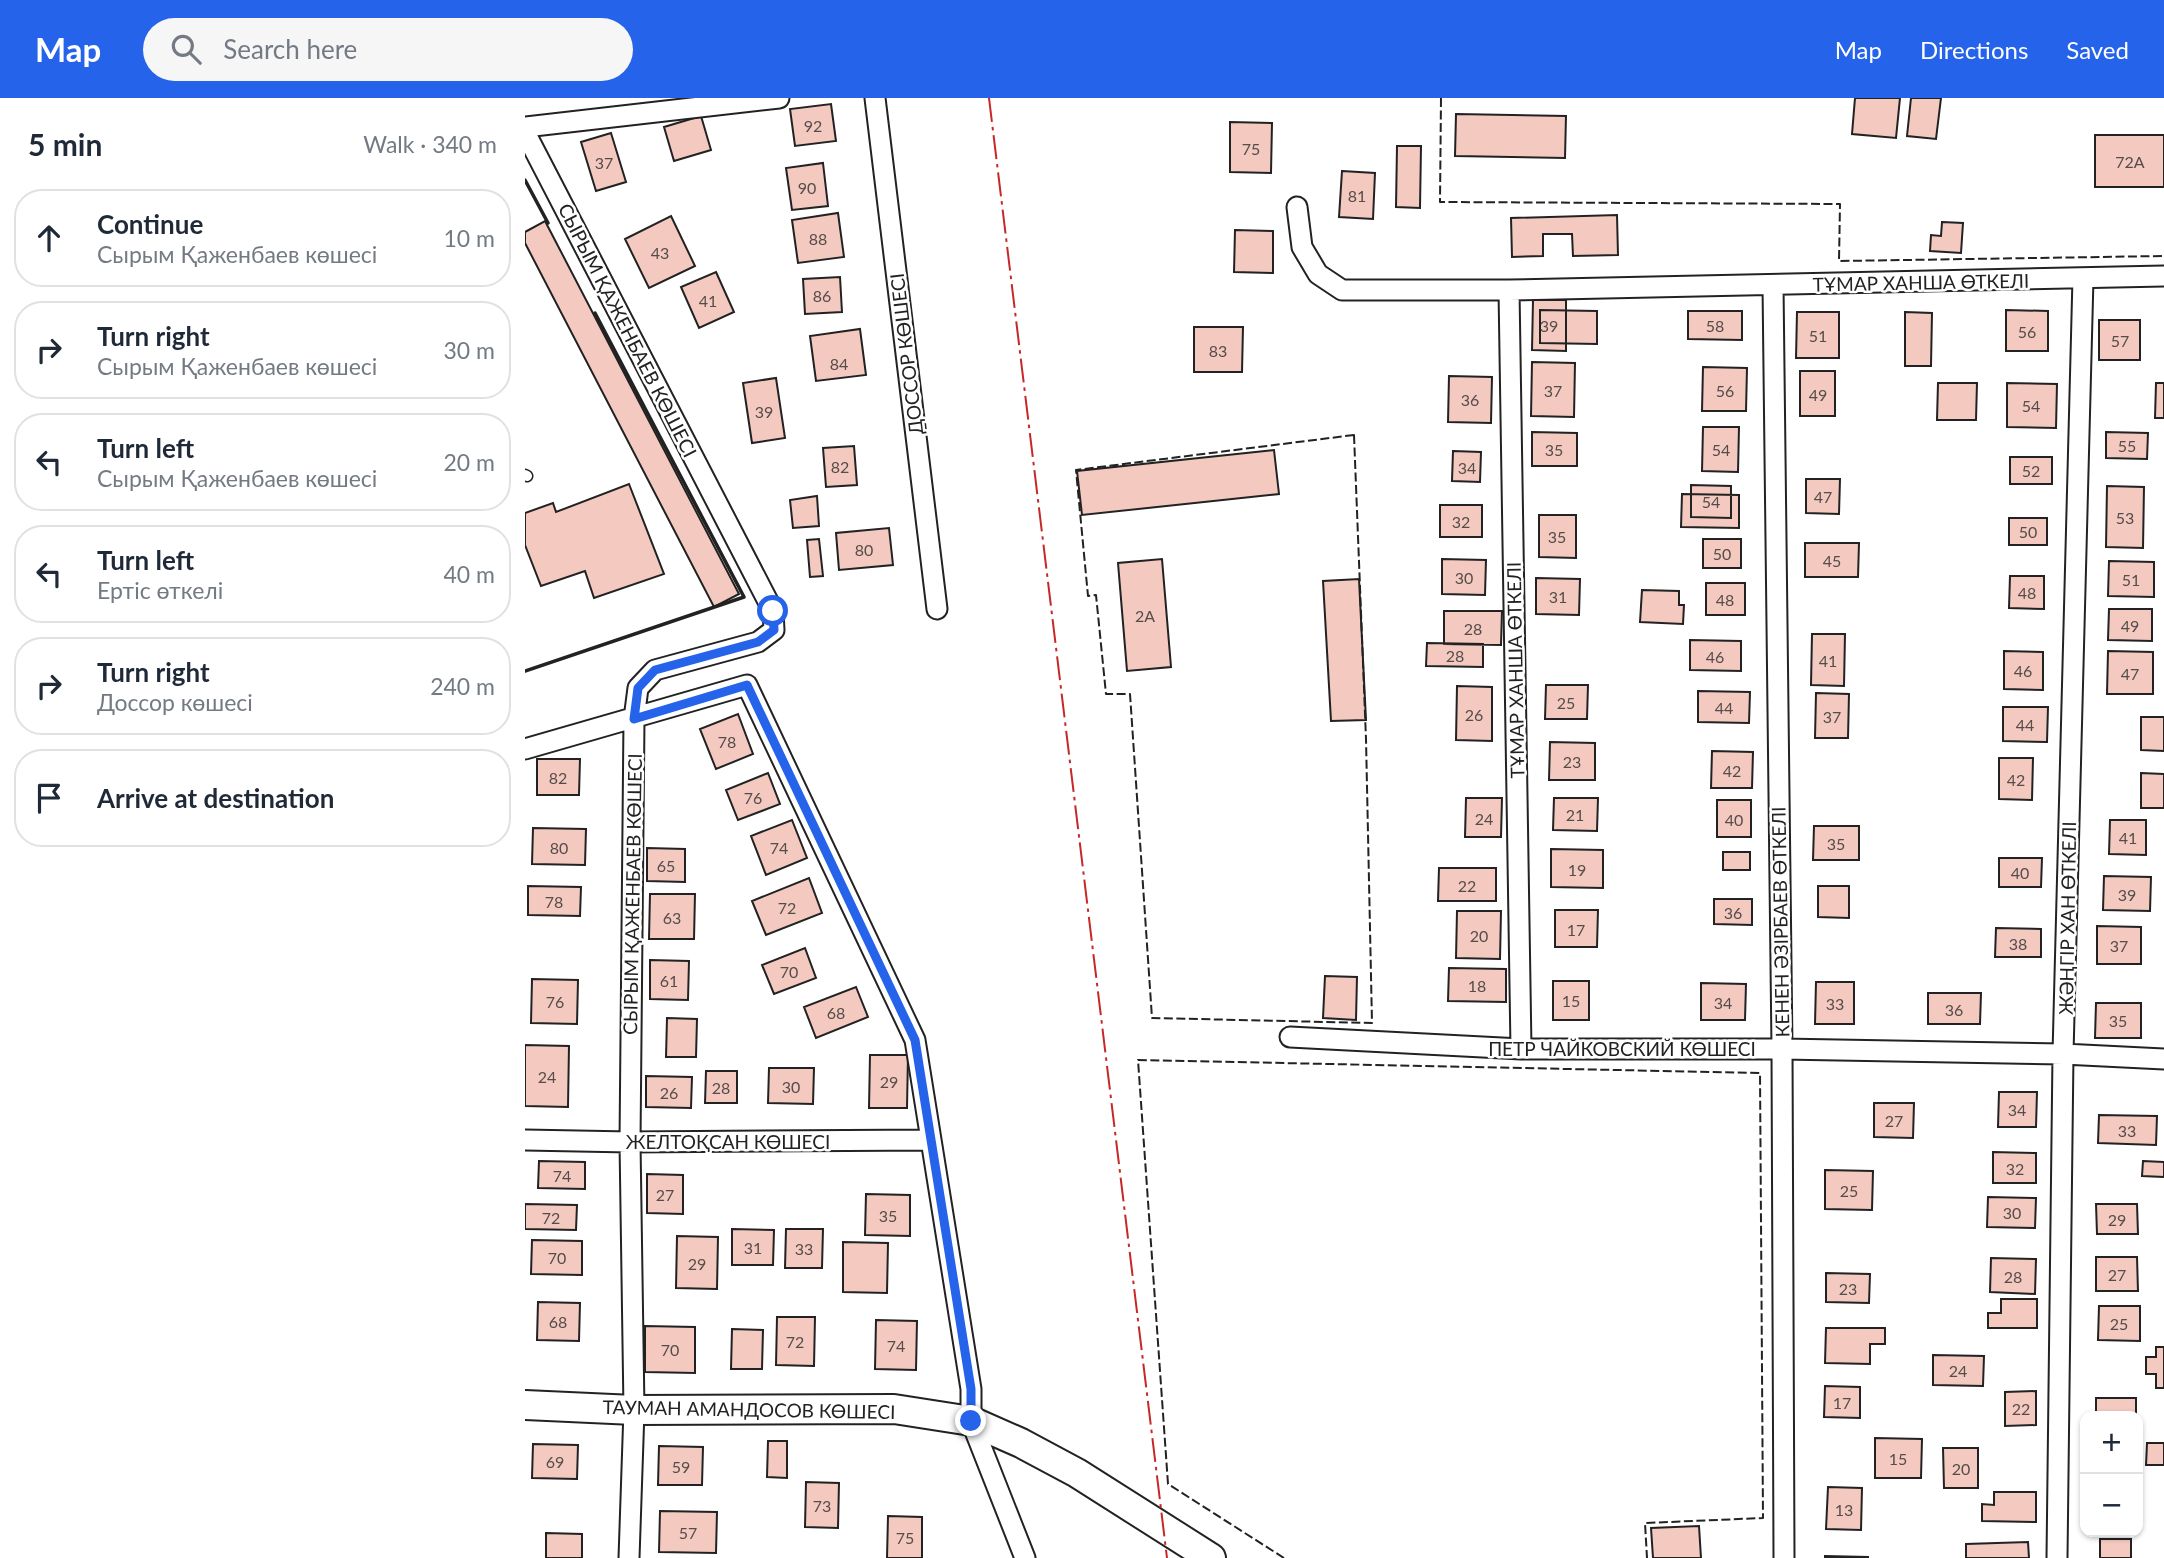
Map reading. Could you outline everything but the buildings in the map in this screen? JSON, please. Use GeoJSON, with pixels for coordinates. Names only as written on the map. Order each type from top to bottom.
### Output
{"type":"FeatureCollection","features":[{"type":"Feature","properties":{"kind":"main road","name":"ТАУМАН АМАНДОСОВ КӨШЕСІ"},"geometry":{"type":"LineString","coordinates":[[525,1405],[634,1410],[894,1409],[971,1421],[1021,1443],[1077,1473],[1210,1558]]}},
{"type":"Feature","properties":{"kind":"street"},"geometry":{"type":"LineString","coordinates":[[525,130],[779,98]]}},
{"type":"Feature","properties":{"kind":"street","name":"ДОССОР КӨШЕСІ"},"geometry":{"type":"LineString","coordinates":[[875,98],[937,609]]}},
{"type":"Feature","properties":{"kind":"street","name":"СЫРЫМ ҚАЖЕНБАЕВ КӨШЕСІ"},"geometry":{"type":"LineString","coordinates":[[525,130],[773,611],[774,630],[758,642],[655,670],[638,688],[634,719],[630,1142],[634,1410],[629,1558]]}},
{"type":"Feature","properties":{"kind":"street","name":"ТҰМАР ХАНША ӨТКЕЛІ"},"geometry":{"type":"LineString","coordinates":[[1297,207],[1302,247],[1318,274],[1342,290],[1509,290],[2164,276]]}},
{"type":"Feature","properties":{"kind":"street","name":"ЖӘҢГІР ХАН ӨТКЕЛІ"},"geometry":{"type":"LineString","coordinates":[[2057,1558],[2063,1054],[2083,278]]}},
{"type":"Feature","properties":{"kind":"street","name":"КЕНЕН ӘЗІРБАЕВ ӨТКЕЛІ"},"geometry":{"type":"LineString","coordinates":[[1773,285],[1782,1049],[1784,1558]]}},
{"type":"Feature","properties":{"kind":"street","name":"ТҰМАР ХАНША ӨТКЕЛІ"},"geometry":{"type":"LineString","coordinates":[[1509,290],[1521,1049]]}},
{"type":"Feature","properties":{"kind":"street"},"geometry":{"type":"LineString","coordinates":[[525,749],[747,685],[915,1040],[971,1389],[971,1421],[1025,1558]]}},
{"type":"Feature","properties":{"kind":"street","name":"ПЕТР ЧАЙКОВСКИЙ КӨШЕСІ"},"geometry":{"type":"LineString","coordinates":[[1290,1037],[1521,1049],[1782,1049],[2063,1054],[2164,1059]]}},
{"type":"Feature","properties":{"kind":"street","name":"ЖЕЛТОҚСАН КӨШЕСІ"},"geometry":{"type":"LineString","coordinates":[[525,1140],[931,1140]]}},
{"type":"Feature","properties":{"kind":"fence"},"geometry":{"type":"LineString","coordinates":[[1441,98],[1440,202],[1840,204],[1839,261],[2164,256]]}},
{"type":"Feature","properties":{"kind":"fence"},"geometry":{"type":"LineString","coordinates":[[1354,435],[1366,739],[1372,1023],[1152,1018],[1130,694],[1106,694],[1096,595],[1088,596],[1076,470],[1354,435]]}},
{"type":"Feature","properties":{"kind":"fence"},"geometry":{"type":"LineString","coordinates":[[1284,1558],[1168,1484],[1138,1060],[1760,1073],[1763,1518],[1645,1523],[1647,1558]]}},
{"type":"Feature","properties":{"kind":"wall"},"geometry":{"type":"LineString","coordinates":[[525,180],[548,223]]}},
{"type":"Feature","properties":{"kind":"wall"},"geometry":{"type":"LineString","coordinates":[[525,671],[744,597],[595,313]]}},
{"type":"Feature","properties":{"kind":"power"},"geometry":{"type":"LineString","coordinates":[[989,98],[1167,1558]]}},
{"type":"Feature","properties":{"kind":"route"},"geometry":{"type":"LineString","coordinates":[[773,611],[774,630],[758,642],[655,670],[638,688],[634,719],[747,685],[915,1040],[971,1389],[971,1421]]}}]}
